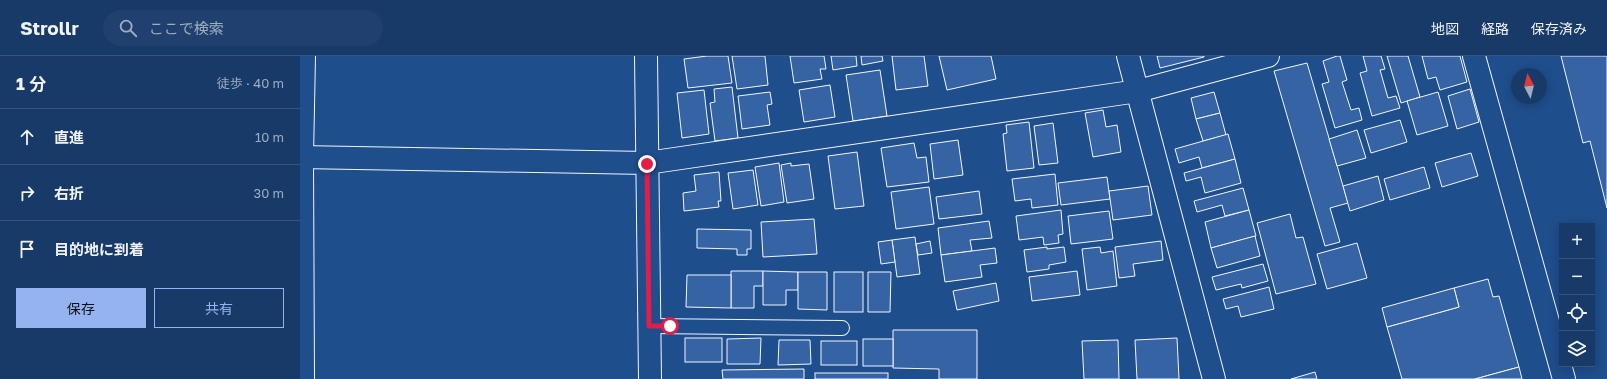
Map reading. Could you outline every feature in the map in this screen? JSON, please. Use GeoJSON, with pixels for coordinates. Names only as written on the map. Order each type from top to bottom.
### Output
{"type":"FeatureCollection","features":[{"type":"Feature","properties":{"kind":"street"},"geometry":{"type":"LineString","coordinates":[[303,379],[301,157],[304,56]]}},
{"type":"Feature","properties":{"kind":"street"},"geometry":{"type":"LineString","coordinates":[[646,56],[650,379]]}},
{"type":"Feature","properties":{"kind":"street"},"geometry":{"type":"LineString","coordinates":[[1128,56],[1214,379]]}},
{"type":"Feature","properties":{"kind":"street"},"geometry":{"type":"LineString","coordinates":[[301,157],[647,164],[1138,91],[1268,56]]}},
{"type":"Feature","properties":{"kind":"street"},"geometry":{"type":"LineString","coordinates":[[1474,56],[1564,379]]}},
{"type":"Feature","properties":{"kind":"lane"},"geometry":{"type":"LineString","coordinates":[[649,326],[842,328]]}},
{"type":"Feature","properties":{"kind":"building"},"geometry":{"type":"Polygon","coordinates":[[[707,56],[728,56],[732,83],[688,88],[684,59],[707,56]]]}},
{"type":"Feature","properties":{"kind":"building"},"geometry":{"type":"Polygon","coordinates":[[[732,56],[765,56],[768,85],[737,89],[732,56]]]}},
{"type":"Feature","properties":{"kind":"building"},"geometry":{"type":"Polygon","coordinates":[[[790,56],[824,56],[826,69],[820,69],[822,79],[794,83],[790,56]]]}},
{"type":"Feature","properties":{"kind":"building"},"geometry":{"type":"Polygon","coordinates":[[[831,56],[856,56],[857,66],[833,70],[831,56]]]}},
{"type":"Feature","properties":{"kind":"building"},"geometry":{"type":"Polygon","coordinates":[[[861,56],[882,56],[883,61],[862,65],[861,56]]]}},
{"type":"Feature","properties":{"kind":"building"},"geometry":{"type":"Polygon","coordinates":[[[892,56],[924,56],[928,86],[896,90],[892,56]]]}},
{"type":"Feature","properties":{"kind":"building"},"geometry":{"type":"Polygon","coordinates":[[[939,56],[991,56],[996,79],[947,90],[939,56]]]}},
{"type":"Feature","properties":{"kind":"building"},"geometry":{"type":"Polygon","coordinates":[[[1157,56],[1204,56],[1204,57],[1160,68],[1157,56]]]}},
{"type":"Feature","properties":{"kind":"building"},"geometry":{"type":"Polygon","coordinates":[[[1340,56],[1347,80],[1342,82],[1351,110],[1359,108],[1362,120],[1335,128],[1322,84],[1329,82],[1323,61],[1340,56]]]}},
{"type":"Feature","properties":{"kind":"building"},"geometry":{"type":"Polygon","coordinates":[[[1363,56],[1381,56],[1385,69],[1380,70],[1388,98],[1396,96],[1400,108],[1372,116],[1360,73],[1367,71],[1363,56]]]}},
{"type":"Feature","properties":{"kind":"building"},"geometry":{"type":"Polygon","coordinates":[[[1387,56],[1408,56],[1420,97],[1401,103],[1387,56]]]}},
{"type":"Feature","properties":{"kind":"building"},"geometry":{"type":"Polygon","coordinates":[[[1422,56],[1460,56],[1467,82],[1440,90],[1436,77],[1428,79],[1422,56]]]}},
{"type":"Feature","properties":{"kind":"building"},"geometry":{"type":"Polygon","coordinates":[[[1561,56],[1607,56],[1607,208],[1590,141],[1583,143],[1561,56]]]}},
{"type":"Feature","properties":{"kind":"building"},"geometry":{"type":"Polygon","coordinates":[[[1307,63],[1348,203],[1330,208],[1340,242],[1325,246],[1274,71],[1307,63]]]}},
{"type":"Feature","properties":{"kind":"building"},"geometry":{"type":"Polygon","coordinates":[[[880,70],[887,116],[853,121],[846,75],[880,70]]]}},
{"type":"Feature","properties":{"kind":"building"},"geometry":{"type":"Polygon","coordinates":[[[830,85],[835,117],[804,122],[799,90],[830,85]]]}},
{"type":"Feature","properties":{"kind":"building"},"geometry":{"type":"Polygon","coordinates":[[[732,87],[738,138],[715,141],[710,103],[715,102],[714,89],[732,87]]]}},
{"type":"Feature","properties":{"kind":"building"},"geometry":{"type":"Polygon","coordinates":[[[1470,89],[1479,122],[1457,129],[1448,96],[1470,89]]]}},
{"type":"Feature","properties":{"kind":"building"},"geometry":{"type":"Polygon","coordinates":[[[704,90],[709,134],[682,138],[677,93],[704,90]]]}},
{"type":"Feature","properties":{"kind":"building"},"geometry":{"type":"Polygon","coordinates":[[[770,92],[772,104],[767,105],[770,125],[742,129],[738,96],[770,92]]]}},
{"type":"Feature","properties":{"kind":"building"},"geometry":{"type":"Polygon","coordinates":[[[1214,92],[1220,113],[1196,119],[1191,98],[1214,92]]]}},
{"type":"Feature","properties":{"kind":"building"},"geometry":{"type":"Polygon","coordinates":[[[1438,92],[1448,126],[1417,135],[1407,101],[1438,92]]]}},
{"type":"Feature","properties":{"kind":"building"},"geometry":{"type":"Polygon","coordinates":[[[1103,110],[1106,127],[1117,125],[1121,152],[1093,157],[1085,113],[1103,110]]]}},
{"type":"Feature","properties":{"kind":"building"},"geometry":{"type":"Polygon","coordinates":[[[1220,113],[1226,135],[1203,141],[1196,119],[1220,113]]]}},
{"type":"Feature","properties":{"kind":"building"},"geometry":{"type":"Polygon","coordinates":[[[1400,120],[1407,142],[1371,153],[1364,130],[1400,120]]]}},
{"type":"Feature","properties":{"kind":"building"},"geometry":{"type":"Polygon","coordinates":[[[1029,122],[1034,168],[1007,171],[1003,134],[1007,133],[1006,125],[1029,122]]]}},
{"type":"Feature","properties":{"kind":"building"},"geometry":{"type":"Polygon","coordinates":[[[1053,123],[1058,163],[1039,165],[1034,126],[1053,123]]]}},
{"type":"Feature","properties":{"kind":"building"},"geometry":{"type":"Polygon","coordinates":[[[1357,130],[1366,158],[1337,166],[1329,139],[1357,130]]]}},
{"type":"Feature","properties":{"kind":"building"},"geometry":{"type":"Polygon","coordinates":[[[1228,134],[1235,159],[1202,168],[1199,157],[1179,163],[1175,149],[1228,134]]]}},
{"type":"Feature","properties":{"kind":"building"},"geometry":{"type":"Polygon","coordinates":[[[958,140],[963,175],[934,179],[930,144],[958,140]]]}},
{"type":"Feature","properties":{"kind":"building"},"geometry":{"type":"Polygon","coordinates":[[[914,143],[917,158],[926,157],[929,182],[887,187],[881,148],[914,143]]]}},
{"type":"Feature","properties":{"kind":"building"},"geometry":{"type":"Polygon","coordinates":[[[857,152],[864,206],[835,209],[828,156],[857,152]]]}},
{"type":"Feature","properties":{"kind":"building"},"geometry":{"type":"Polygon","coordinates":[[[1471,153],[1478,176],[1442,187],[1435,163],[1471,153]]]}},
{"type":"Feature","properties":{"kind":"building"},"geometry":{"type":"Polygon","coordinates":[[[1235,159],[1241,183],[1205,193],[1201,177],[1186,181],[1184,173],[1235,159]]]}},
{"type":"Feature","properties":{"kind":"building"},"geometry":{"type":"Polygon","coordinates":[[[779,163],[784,202],[761,206],[755,167],[779,163]]]}},
{"type":"Feature","properties":{"kind":"building"},"geometry":{"type":"Polygon","coordinates":[[[791,163],[791,166],[809,164],[814,199],[787,203],[781,165],[791,163]]]}},
{"type":"Feature","properties":{"kind":"building"},"geometry":{"type":"Polygon","coordinates":[[[1424,167],[1430,188],[1390,200],[1384,179],[1424,167]]]}},
{"type":"Feature","properties":{"kind":"building"},"geometry":{"type":"Polygon","coordinates":[[[753,170],[758,205],[733,209],[728,173],[753,170]]]}},
{"type":"Feature","properties":{"kind":"building"},"geometry":{"type":"Polygon","coordinates":[[[719,172],[721,201],[718,201],[719,207],[684,211],[683,193],[696,191],[694,175],[719,172]]]}},
{"type":"Feature","properties":{"kind":"building"},"geometry":{"type":"Polygon","coordinates":[[[1055,174],[1058,205],[1032,208],[1031,199],[1015,201],[1012,179],[1055,174]]]}},
{"type":"Feature","properties":{"kind":"building"},"geometry":{"type":"Polygon","coordinates":[[[1378,176],[1384,200],[1350,211],[1343,186],[1378,176]]]}},
{"type":"Feature","properties":{"kind":"building"},"geometry":{"type":"Polygon","coordinates":[[[1107,177],[1110,199],[1061,205],[1058,183],[1107,177]]]}},
{"type":"Feature","properties":{"kind":"building"},"geometry":{"type":"Polygon","coordinates":[[[1148,186],[1152,215],[1113,220],[1109,191],[1148,186]]]}},
{"type":"Feature","properties":{"kind":"building"},"geometry":{"type":"Polygon","coordinates":[[[929,187],[934,224],[896,229],[891,192],[929,187]]]}},
{"type":"Feature","properties":{"kind":"building"},"geometry":{"type":"Polygon","coordinates":[[[1243,188],[1249,210],[1225,216],[1222,205],[1197,212],[1194,201],[1243,188]]]}},
{"type":"Feature","properties":{"kind":"building"},"geometry":{"type":"Polygon","coordinates":[[[979,191],[982,214],[939,219],[936,197],[979,191]]]}},
{"type":"Feature","properties":{"kind":"building"},"geometry":{"type":"Polygon","coordinates":[[[1061,210],[1063,234],[1058,235],[1059,243],[1044,245],[1043,237],[1019,240],[1016,216],[1061,210]]]}},
{"type":"Feature","properties":{"kind":"building"},"geometry":{"type":"Polygon","coordinates":[[[1249,210],[1256,236],[1211,248],[1205,222],[1249,210]]]}},
{"type":"Feature","properties":{"kind":"building"},"geometry":{"type":"Polygon","coordinates":[[[1109,211],[1113,239],[1071,244],[1068,216],[1109,211]]]}},
{"type":"Feature","properties":{"kind":"building"},"geometry":{"type":"Polygon","coordinates":[[[1290,214],[1296,238],[1303,237],[1316,284],[1276,294],[1257,223],[1290,214]]]}},
{"type":"Feature","properties":{"kind":"building"},"geometry":{"type":"Polygon","coordinates":[[[814,219],[817,254],[763,257],[761,222],[814,219]]]}},
{"type":"Feature","properties":{"kind":"building"},"geometry":{"type":"Polygon","coordinates":[[[989,221],[992,238],[970,240],[972,251],[941,255],[938,228],[989,221]]]}},
{"type":"Feature","properties":{"kind":"building"},"geometry":{"type":"Polygon","coordinates":[[[697,229],[751,230],[751,249],[747,249],[747,255],[737,255],[737,249],[697,248],[697,229]]]}},
{"type":"Feature","properties":{"kind":"building"},"geometry":{"type":"Polygon","coordinates":[[[1255,236],[1260,256],[1217,268],[1211,248],[1255,236]]]}},
{"type":"Feature","properties":{"kind":"building"},"geometry":{"type":"Polygon","coordinates":[[[915,237],[920,274],[897,277],[892,240],[915,237]]]}},
{"type":"Feature","properties":{"kind":"building"},"geometry":{"type":"Polygon","coordinates":[[[892,240],[895,262],[881,264],[878,242],[892,240]]]}},
{"type":"Feature","properties":{"kind":"building"},"geometry":{"type":"Polygon","coordinates":[[[930,241],[932,253],[918,255],[916,244],[930,241]]]}},
{"type":"Feature","properties":{"kind":"building"},"geometry":{"type":"Polygon","coordinates":[[[1161,241],[1163,260],[1133,264],[1135,276],[1119,278],[1115,247],[1161,241]]]}},
{"type":"Feature","properties":{"kind":"building"},"geometry":{"type":"Polygon","coordinates":[[[1357,243],[1367,278],[1327,289],[1317,254],[1357,243]]]}},
{"type":"Feature","properties":{"kind":"building"},"geometry":{"type":"Polygon","coordinates":[[[1047,247],[1047,249],[1064,247],[1066,262],[1049,265],[1049,269],[1027,272],[1024,250],[1047,247]]]}},
{"type":"Feature","properties":{"kind":"building"},"geometry":{"type":"Polygon","coordinates":[[[1100,247],[1101,253],[1113,251],[1117,286],[1087,290],[1082,249],[1100,247]]]}},
{"type":"Feature","properties":{"kind":"building"},"geometry":{"type":"Polygon","coordinates":[[[995,248],[997,263],[980,265],[982,277],[945,282],[941,255],[995,248]]]}},
{"type":"Feature","properties":{"kind":"building"},"geometry":{"type":"Polygon","coordinates":[[[1263,264],[1268,281],[1242,288],[1241,284],[1216,290],[1212,277],[1263,264]]]}},
{"type":"Feature","properties":{"kind":"building"},"geometry":{"type":"Polygon","coordinates":[[[731,271],[763,271],[763,286],[754,286],[754,308],[731,308],[731,271]]]}},
{"type":"Feature","properties":{"kind":"building"},"geometry":{"type":"Polygon","coordinates":[[[763,271],[798,272],[798,290],[786,290],[786,305],[763,305],[763,271]]]}},
{"type":"Feature","properties":{"kind":"building"},"geometry":{"type":"Polygon","coordinates":[[[1077,271],[1080,295],[1032,301],[1029,277],[1077,271]]]}},
{"type":"Feature","properties":{"kind":"building"},"geometry":{"type":"Polygon","coordinates":[[[798,272],[827,272],[827,310],[798,309],[798,272]]]}},
{"type":"Feature","properties":{"kind":"building"},"geometry":{"type":"Polygon","coordinates":[[[834,272],[863,272],[863,312],[834,312],[834,272]]]}},
{"type":"Feature","properties":{"kind":"building"},"geometry":{"type":"Polygon","coordinates":[[[868,272],[891,272],[890,312],[868,312],[868,272]]]}},
{"type":"Feature","properties":{"kind":"building"},"geometry":{"type":"Polygon","coordinates":[[[687,275],[731,275],[731,308],[686,307],[687,275]]]}},
{"type":"Feature","properties":{"kind":"building"},"geometry":{"type":"Polygon","coordinates":[[[1488,279],[1493,297],[1499,296],[1519,367],[1475,379],[1402,379],[1387,327],[1459,307],[1454,288],[1488,279]]]}},
{"type":"Feature","properties":{"kind":"building"},"geometry":{"type":"Polygon","coordinates":[[[996,283],[999,301],[957,310],[953,291],[996,283]]]}},
{"type":"Feature","properties":{"kind":"building"},"geometry":{"type":"Polygon","coordinates":[[[1269,287],[1274,309],[1241,317],[1238,306],[1226,309],[1223,299],[1269,287]]]}},
{"type":"Feature","properties":{"kind":"building"},"geometry":{"type":"Polygon","coordinates":[[[1454,288],[1459,307],[1387,327],[1382,308],[1454,288]]]}},
{"type":"Feature","properties":{"kind":"building"},"geometry":{"type":"Polygon","coordinates":[[[893,330],[977,330],[977,379],[939,379],[939,369],[893,368],[893,330]]]}},
{"type":"Feature","properties":{"kind":"building"},"geometry":{"type":"Polygon","coordinates":[[[685,338],[722,338],[722,362],[685,362],[685,338]]]}},
{"type":"Feature","properties":{"kind":"building"},"geometry":{"type":"Polygon","coordinates":[[[761,338],[760,364],[727,364],[727,339],[761,338]]]}},
{"type":"Feature","properties":{"kind":"building"},"geometry":{"type":"Polygon","coordinates":[[[1177,338],[1179,379],[1137,379],[1135,340],[1177,338]]]}},
{"type":"Feature","properties":{"kind":"building"},"geometry":{"type":"Polygon","coordinates":[[[863,339],[893,339],[893,366],[863,366],[863,339]]]}},
{"type":"Feature","properties":{"kind":"building"},"geometry":{"type":"Polygon","coordinates":[[[779,340],[810,340],[811,364],[778,365],[779,340]]]}},
{"type":"Feature","properties":{"kind":"building"},"geometry":{"type":"Polygon","coordinates":[[[1118,340],[1119,379],[1084,379],[1082,341],[1118,340]]]}},
{"type":"Feature","properties":{"kind":"building"},"geometry":{"type":"Polygon","coordinates":[[[821,341],[857,341],[857,365],[821,365],[821,341]]]}},
{"type":"Feature","properties":{"kind":"building"},"geometry":{"type":"Polygon","coordinates":[[[1519,367],[1522,379],[1475,379],[1519,367]]]}},
{"type":"Feature","properties":{"kind":"building"},"geometry":{"type":"Polygon","coordinates":[[[804,369],[804,379],[723,379],[722,370],[804,369]]]}},
{"type":"Feature","properties":{"kind":"building"},"geometry":{"type":"Polygon","coordinates":[[[1315,372],[1317,379],[1291,379],[1315,372]]]}},
{"type":"Feature","properties":{"kind":"building"},"geometry":{"type":"Polygon","coordinates":[[[815,373],[888,373],[888,379],[815,379],[815,373]]]}},
{"type":"Feature","properties":{"kind":"route"},"geometry":{"type":"LineString","coordinates":[[647,164],[649,326],[670,326]]}}]}
